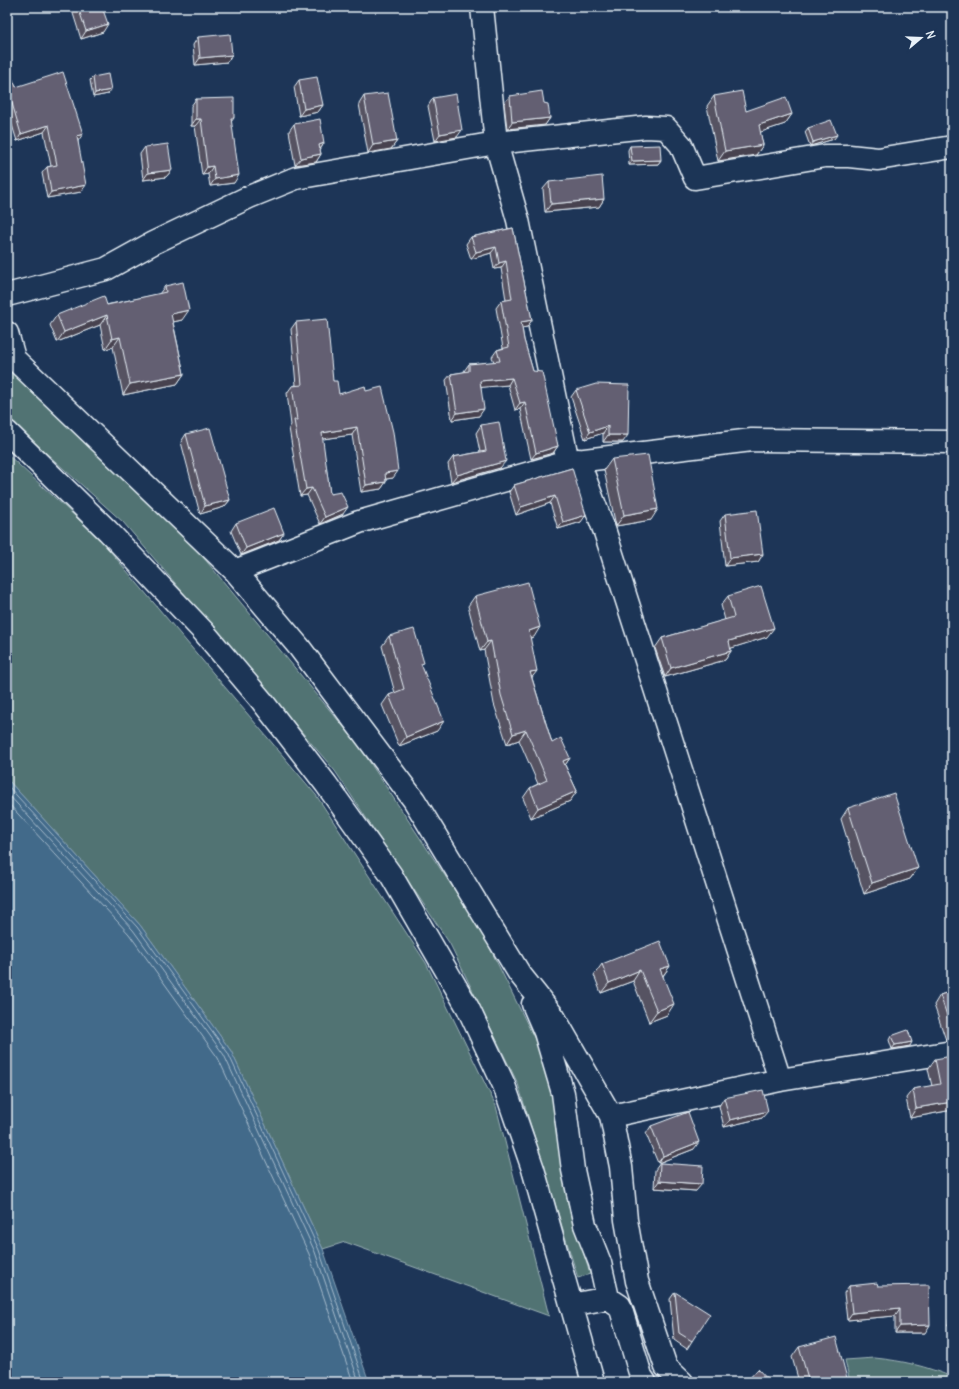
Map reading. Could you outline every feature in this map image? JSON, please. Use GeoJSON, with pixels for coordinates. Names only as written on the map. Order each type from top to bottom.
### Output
{"type":"FeatureCollection","features":[{"type":"Feature","properties":{"kind":"street"},"geometry":{"type":"LineString","coordinates":[[482,7],[496,143],[518,220],[573,461],[605,532],[780,1080]]}},
{"type":"Feature","properties":{"kind":"street"},"geometry":{"type":"LineString","coordinates":[[7,295],[106,269],[153,243],[249,197],[296,178],[496,143],[646,127],[666,128],[681,145],[695,178],[825,156],[849,156],[878,159],[952,147]]}},
{"type":"Feature","properties":{"kind":"street"},"geometry":{"type":"LineString","coordinates":[[7,333],[10,355],[235,572],[299,647],[414,800],[520,973],[554,1017],[611,1116],[621,1166],[626,1220],[638,1281],[666,1367],[682,1382]]}},
{"type":"Feature","properties":{"kind":"street"},"geometry":{"type":"LineString","coordinates":[[7,432],[108,531],[203,631],[262,701],[326,784],[391,876],[468,1008],[504,1085],[533,1169],[594,1382]]}},
{"type":"Feature","properties":{"kind":"street"},"geometry":{"type":"LineString","coordinates":[[235,572],[359,522],[573,461],[752,440],[952,442]]}},
{"type":"Feature","properties":{"kind":"street"},"geometry":{"type":"LineString","coordinates":[[520,973],[545,1032],[563,1092],[573,1170],[585,1225],[600,1263],[608,1298],[620,1306],[645,1382]]}},
{"type":"Feature","properties":{"kind":"street"},"geometry":{"type":"LineString","coordinates":[[611,1116],[780,1080],[952,1052]]}},
{"type":"Feature","properties":{"kind":"street"},"geometry":{"type":"LineString","coordinates":[[571,1305],[608,1298]]}},
{"type":"Feature","properties":{"kind":"green space"},"geometry":{"type":"Polygon","coordinates":[[[7,363],[155,499],[357,743],[481,930],[547,1064],[567,1199],[590,1274],[578,1278],[518,1084],[450,944],[335,771],[123,522],[7,418],[7,363]]]}},
{"type":"Feature","properties":{"kind":"green space"},"geometry":{"type":"Polygon","coordinates":[[[7,454],[99,538],[316,795],[426,963],[496,1106],[549,1316],[345,1242],[323,1249],[231,1051],[140,925],[7,779],[7,454]]]}},
{"type":"Feature","properties":{"kind":"green space"},"geometry":{"type":"Polygon","coordinates":[[[875,1358],[905,1362],[933,1370],[952,1377],[952,1382],[850,1382],[845,1360],[875,1358]]]}},
{"type":"Feature","properties":{"kind":"water"},"geometry":{"type":"Polygon","coordinates":[[[7,779],[140,925],[231,1051],[323,1249],[369,1382],[7,1382],[7,779]]]}},
{"type":"Feature","properties":{"kind":"building"},"geometry":{"type":"Polygon","coordinates":[[[78,7],[102,7],[108,24],[86,31],[78,7]]]}},
{"type":"Feature","properties":{"kind":"building"},"geometry":{"type":"Polygon","coordinates":[[[230,34],[232,55],[200,58],[198,37],[230,34]]]}},
{"type":"Feature","properties":{"kind":"building"},"geometry":{"type":"Polygon","coordinates":[[[9,70],[16,87],[63,72],[83,134],[77,136],[86,185],[51,192],[47,167],[57,165],[49,125],[21,134],[9,93],[7,93],[7,71],[9,70]]]}},
{"type":"Feature","properties":{"kind":"building"},"geometry":{"type":"Polygon","coordinates":[[[108,74],[111,90],[95,93],[93,77],[108,74]]]}},
{"type":"Feature","properties":{"kind":"building"},"geometry":{"type":"Polygon","coordinates":[[[317,77],[323,105],[304,109],[299,80],[317,77]]]}},
{"type":"Feature","properties":{"kind":"building"},"geometry":{"type":"Polygon","coordinates":[[[542,91],[544,103],[548,104],[550,118],[512,122],[510,96],[542,91]]]}},
{"type":"Feature","properties":{"kind":"building"},"geometry":{"type":"Polygon","coordinates":[[[742,91],[746,111],[786,97],[792,114],[759,125],[763,145],[725,151],[714,96],[742,91]]]}},
{"type":"Feature","properties":{"kind":"building"},"geometry":{"type":"Polygon","coordinates":[[[388,93],[397,141],[373,145],[364,96],[388,93]]]}},
{"type":"Feature","properties":{"kind":"building"},"geometry":{"type":"Polygon","coordinates":[[[456,94],[462,130],[440,134],[433,98],[456,94]]]}},
{"type":"Feature","properties":{"kind":"building"},"geometry":{"type":"Polygon","coordinates":[[[234,98],[234,118],[231,118],[239,175],[215,179],[213,166],[207,167],[201,119],[196,119],[196,99],[234,98]]]}},
{"type":"Feature","properties":{"kind":"building"},"geometry":{"type":"Polygon","coordinates":[[[320,119],[324,143],[319,145],[321,154],[301,158],[294,124],[320,119]]]}},
{"type":"Feature","properties":{"kind":"building"},"geometry":{"type":"Polygon","coordinates":[[[831,120],[837,135],[813,142],[808,128],[831,120]]]}},
{"type":"Feature","properties":{"kind":"building"},"geometry":{"type":"Polygon","coordinates":[[[168,144],[172,170],[148,173],[145,147],[168,144]]]}},
{"type":"Feature","properties":{"kind":"building"},"geometry":{"type":"Polygon","coordinates":[[[660,145],[661,160],[632,161],[630,146],[660,145]]]}},
{"type":"Feature","properties":{"kind":"building"},"geometry":{"type":"Polygon","coordinates":[[[602,176],[604,199],[551,204],[549,182],[602,176]]]}},
{"type":"Feature","properties":{"kind":"building"},"geometry":{"type":"Polygon","coordinates":[[[513,228],[532,320],[521,322],[524,340],[533,371],[542,372],[558,446],[536,453],[525,402],[520,403],[512,378],[480,381],[484,409],[457,413],[451,374],[469,371],[469,364],[500,361],[497,350],[509,347],[501,301],[512,299],[506,261],[499,263],[496,247],[476,252],[471,237],[513,228]]]}},
{"type":"Feature","properties":{"kind":"building"},"geometry":{"type":"Polygon","coordinates":[[[183,282],[189,310],[171,314],[184,374],[130,384],[120,337],[112,339],[107,315],[64,332],[57,315],[104,296],[107,305],[166,292],[165,286],[183,282]]]}},
{"type":"Feature","properties":{"kind":"building"},"geometry":{"type":"Polygon","coordinates":[[[327,319],[333,381],[337,381],[339,394],[365,386],[366,391],[382,387],[393,432],[398,471],[385,473],[386,482],[366,485],[357,427],[322,433],[330,494],[341,492],[348,507],[325,517],[312,488],[306,489],[294,420],[297,420],[292,386],[302,385],[296,322],[327,319]]]}},
{"type":"Feature","properties":{"kind":"building"},"geometry":{"type":"Polygon","coordinates":[[[596,384],[629,385],[628,435],[608,435],[608,426],[590,432],[576,390],[596,384]]]}},
{"type":"Feature","properties":{"kind":"building"},"geometry":{"type":"Polygon","coordinates":[[[499,422],[506,461],[457,475],[453,457],[486,451],[481,425],[499,422]]]}},
{"type":"Feature","properties":{"kind":"building"},"geometry":{"type":"Polygon","coordinates":[[[210,428],[230,500],[205,506],[186,434],[210,428]]]}},
{"type":"Feature","properties":{"kind":"building"},"geometry":{"type":"Polygon","coordinates":[[[648,455],[658,509],[624,515],[612,459],[648,455]]]}},
{"type":"Feature","properties":{"kind":"building"},"geometry":{"type":"Polygon","coordinates":[[[572,468],[586,515],[563,522],[555,496],[521,507],[514,485],[572,468]]]}},
{"type":"Feature","properties":{"kind":"building"},"geometry":{"type":"Polygon","coordinates":[[[274,508],[284,533],[246,548],[236,523],[274,508]]]}},
{"type":"Feature","properties":{"kind":"building"},"geometry":{"type":"Polygon","coordinates":[[[757,510],[763,554],[730,558],[725,514],[757,510]]]}},
{"type":"Feature","properties":{"kind":"building"},"geometry":{"type":"Polygon","coordinates":[[[528,582],[540,627],[529,631],[537,671],[530,672],[552,743],[561,738],[570,758],[563,761],[577,791],[538,808],[530,788],[547,780],[526,730],[513,734],[501,695],[491,641],[487,642],[475,596],[528,582]]]}},
{"type":"Feature","properties":{"kind":"building"},"geometry":{"type":"Polygon","coordinates":[[[761,586],[774,628],[729,641],[731,651],[671,668],[662,638],[734,617],[728,596],[761,586]]]}},
{"type":"Feature","properties":{"kind":"building"},"geometry":{"type":"Polygon","coordinates":[[[414,629],[424,663],[421,664],[444,721],[406,737],[389,695],[404,689],[389,636],[414,629]]]}},
{"type":"Feature","properties":{"kind":"building"},"geometry":{"type":"Polygon","coordinates":[[[894,793],[918,868],[872,883],[848,808],[894,793]]]}},
{"type":"Feature","properties":{"kind":"building"},"geometry":{"type":"Polygon","coordinates":[[[660,941],[670,966],[660,969],[674,1004],[657,1011],[640,970],[609,983],[602,964],[660,941]]]}},
{"type":"Feature","properties":{"kind":"building"},"geometry":{"type":"Polygon","coordinates":[[[952,991],[952,1030],[940,995],[952,991]]]}},
{"type":"Feature","properties":{"kind":"building"},"geometry":{"type":"Polygon","coordinates":[[[908,1030],[912,1042],[895,1045],[891,1036],[908,1030]]]}},
{"type":"Feature","properties":{"kind":"building"},"geometry":{"type":"Polygon","coordinates":[[[952,1056],[952,1102],[916,1108],[913,1089],[940,1084],[935,1059],[952,1056]]]}},
{"type":"Feature","properties":{"kind":"building"},"geometry":{"type":"Polygon","coordinates":[[[763,1090],[768,1111],[730,1120],[724,1098],[763,1090]]]}},
{"type":"Feature","properties":{"kind":"building"},"geometry":{"type":"Polygon","coordinates":[[[688,1112],[699,1142],[663,1156],[651,1126],[688,1112]]]}},
{"type":"Feature","properties":{"kind":"building"},"geometry":{"type":"Polygon","coordinates":[[[660,1163],[703,1166],[702,1184],[659,1181],[660,1163]]]}},
{"type":"Feature","properties":{"kind":"building"},"geometry":{"type":"Polygon","coordinates":[[[877,1283],[878,1286],[929,1285],[930,1325],[900,1326],[900,1308],[852,1313],[849,1286],[877,1283]]]}},
{"type":"Feature","properties":{"kind":"building"},"geometry":{"type":"Polygon","coordinates":[[[675,1292],[710,1314],[692,1341],[679,1333],[675,1292]]]}},
{"type":"Feature","properties":{"kind":"building"},"geometry":{"type":"Polygon","coordinates":[[[836,1337],[848,1382],[809,1382],[799,1347],[836,1337]]]}},
{"type":"Feature","properties":{"kind":"building"},"geometry":{"type":"Polygon","coordinates":[[[758,1369],[770,1382],[746,1382],[758,1369]]]}}]}
